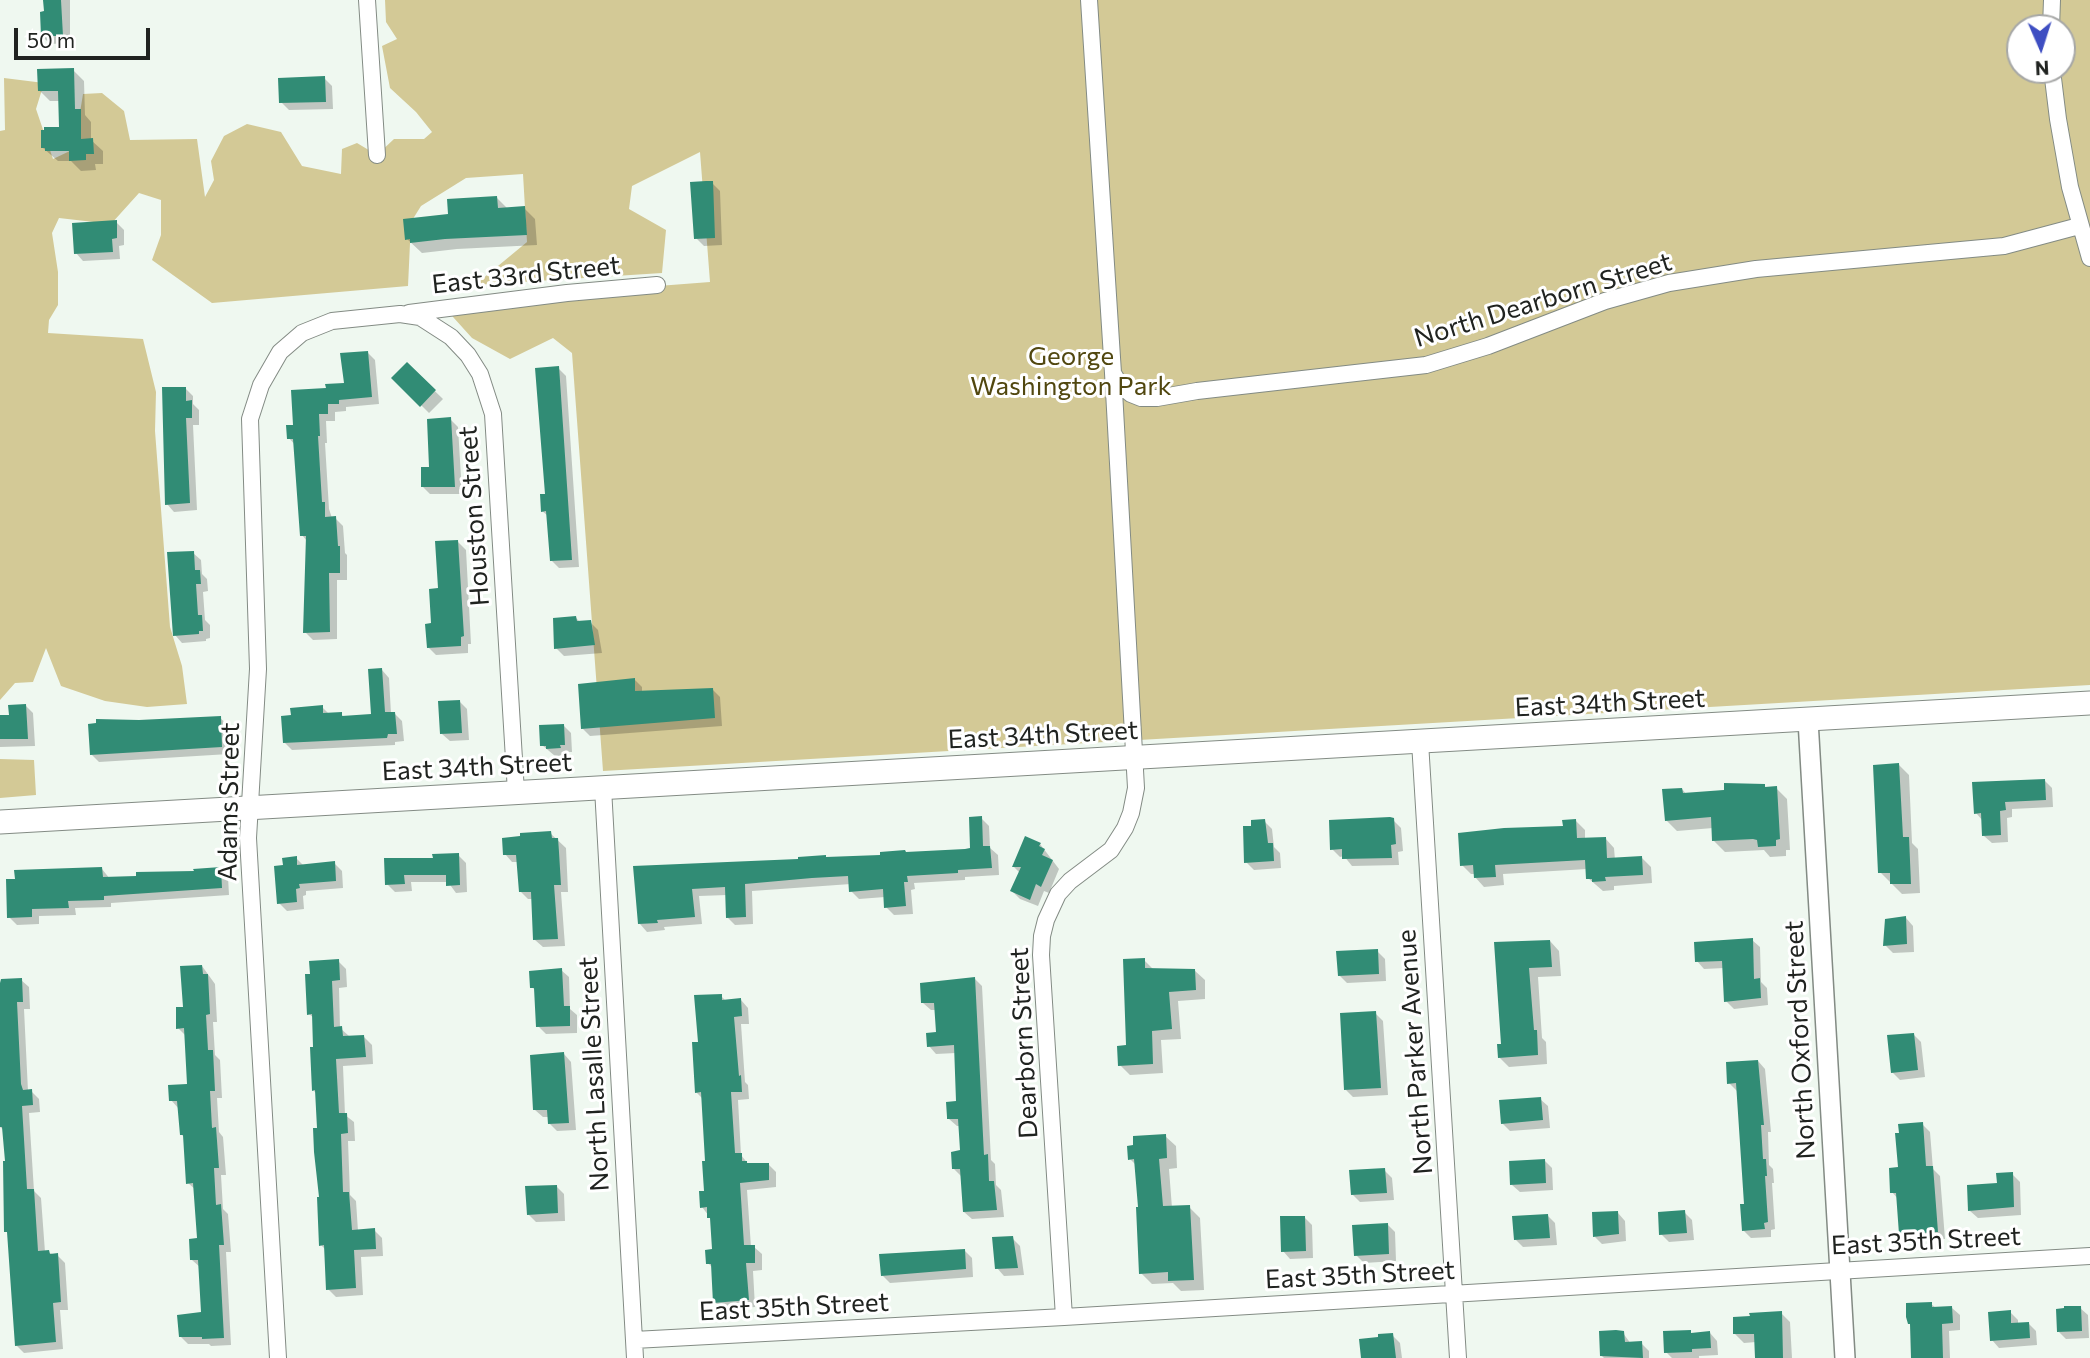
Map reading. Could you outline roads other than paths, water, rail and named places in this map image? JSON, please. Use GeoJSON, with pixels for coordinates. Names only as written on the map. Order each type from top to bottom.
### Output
{"type":"FeatureCollection","features":[{"type":"Feature","properties":{"kind":"main road","name":"East 34th Street"},"geometry":{"type":"LineString","coordinates":[[0,822],[2090,703]]}},
{"type":"Feature","properties":{"kind":"street"},"geometry":{"type":"LineString","coordinates":[[367,0],[377,155]]}},
{"type":"Feature","properties":{"kind":"street"},"geometry":{"type":"LineString","coordinates":[[1088,0],[1114,373],[1134,758]]}},
{"type":"Feature","properties":{"kind":"street"},"geometry":{"type":"LineString","coordinates":[[2054,84],[2062,145],[2079,226],[2090,258]]}},
{"type":"Feature","properties":{"kind":"street","name":"North Dearborn Street"},"geometry":{"type":"LineString","coordinates":[[1114,373],[1120,385],[1131,394],[1141,398],[1157,398],[1197,391],[1415,367],[1461,355],[1605,301],[1669,283],[1777,266],[2004,246],[2079,226]]}},
{"type":"Feature","properties":{"kind":"street","name":"East 33rd Street"},"geometry":{"type":"LineString","coordinates":[[400,314],[567,293],[657,285]]}},
{"type":"Feature","properties":{"kind":"street","name":"Houston Street"},"geometry":{"type":"LineString","coordinates":[[368,316],[400,314],[419,317],[451,337],[465,351],[480,374],[490,400],[494,422],[516,792]]}},
{"type":"Feature","properties":{"kind":"street","name":"Adams Street"},"geometry":{"type":"LineString","coordinates":[[278,1358],[248,838],[258,669],[250,419],[261,385],[280,352],[302,333],[332,321],[368,316]]}},
{"type":"Feature","properties":{"kind":"street","name":"North Oxford Street"},"geometry":{"type":"LineString","coordinates":[[1808,720],[1845,1358]]}},
{"type":"Feature","properties":{"kind":"street","name":"North Parker Avenue"},"geometry":{"type":"LineString","coordinates":[[1420,742],[1458,1358]]}},
{"type":"Feature","properties":{"kind":"street","name":"Dearborn Street"},"geometry":{"type":"LineString","coordinates":[[1065,1317],[1041,955],[1042,936],[1046,919],[1058,894],[1105,855],[1125,828],[1135,797],[1134,758]]}},
{"type":"Feature","properties":{"kind":"street","name":"North Lasalle Street"},"geometry":{"type":"LineString","coordinates":[[603,788],[635,1358]]}},
{"type":"Feature","properties":{"kind":"street","name":"East 35th Street"},"geometry":{"type":"LineString","coordinates":[[634,1340],[2090,1256]]}},
{"type":"Feature","properties":{"kind":"park label","name":"George Washington Park"},"geometry":{"type":"Point","coordinates":[1071,371]}}]}
